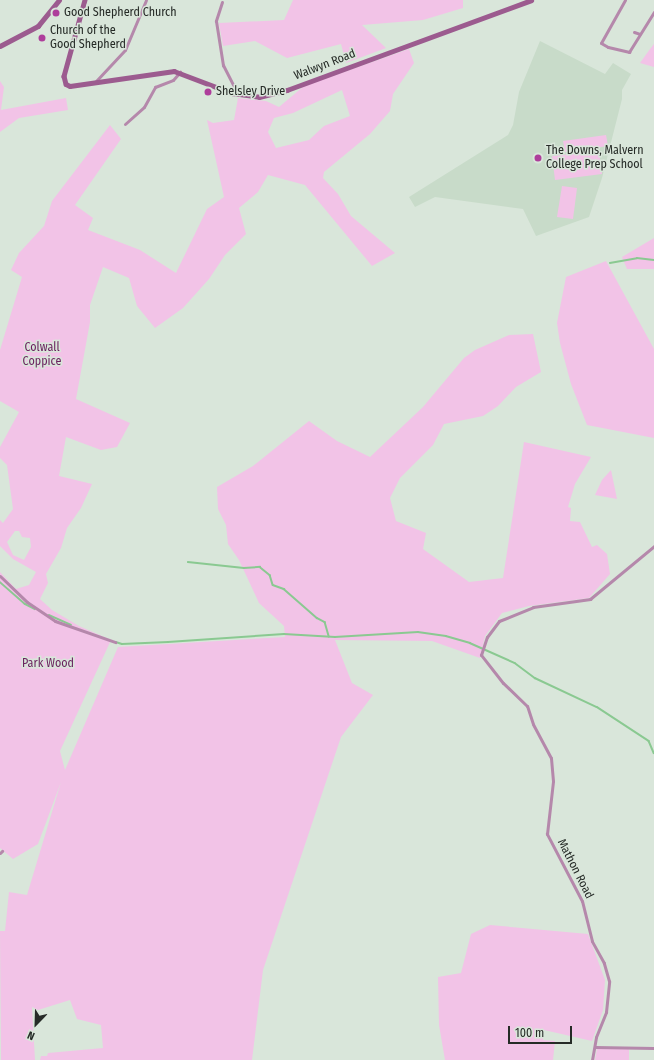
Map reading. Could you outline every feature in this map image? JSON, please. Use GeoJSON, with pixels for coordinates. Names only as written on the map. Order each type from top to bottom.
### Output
{"type":"FeatureCollection","features":[{"type":"Feature","properties":{"kind":"main road"},"geometry":{"type":"LineString","coordinates":[[0,46],[38,26],[47,18],[59,0]]}},
{"type":"Feature","properties":{"kind":"main road","name":"Walwyn Road"},"geometry":{"type":"LineString","coordinates":[[86,0],[64,76],[66,84],[70,86],[165,71],[180,72],[238,94],[258,97],[287,90],[531,0]]}},
{"type":"Feature","properties":{"kind":"street"},"geometry":{"type":"LineString","coordinates":[[96,81],[124,50],[146,0]]}},
{"type":"Feature","properties":{"kind":"street"},"geometry":{"type":"LineString","coordinates":[[625,0],[601,43],[626,53],[631,49],[654,12]]}},
{"type":"Feature","properties":{"kind":"street"},"geometry":{"type":"LineString","coordinates":[[222,2],[216,21],[223,65],[238,94]]}},
{"type":"Feature","properties":{"kind":"street"},"geometry":{"type":"LineString","coordinates":[[634,32],[640,34]]}},
{"type":"Feature","properties":{"kind":"street"},"geometry":{"type":"LineString","coordinates":[[124,124],[144,108],[155,87],[173,80],[180,72]]}},
{"type":"Feature","properties":{"kind":"street","name":"Mathon Road"},"geometry":{"type":"LineString","coordinates":[[592,1060],[606,1012],[609,981],[604,963],[592,941],[582,901],[547,834],[553,781],[551,758],[533,724],[527,706],[503,683],[481,655],[488,636],[499,621],[533,607],[590,599],[654,546]]}},
{"type":"Feature","properties":{"kind":"street"},"geometry":{"type":"LineString","coordinates":[[0,576],[27,602],[55,621],[115,642]]}},
{"type":"Feature","properties":{"kind":"street"},"geometry":{"type":"LineString","coordinates":[[595,1047],[654,1048]]}},
{"type":"Feature","properties":{"kind":"shaded area","name":"The Downs, Malvern College Prep School"},"geometry":{"type":"Polygon","coordinates":[[[540,41],[605,74],[613,63],[631,74],[622,90],[622,99],[602,178],[589,217],[536,236],[523,209],[435,197],[415,207],[409,197],[508,135],[513,125],[519,92],[540,41]]]}},
{"type":"Feature","properties":{"kind":"green space"},"geometry":{"type":"Polygon","coordinates":[[[293,0],[463,0],[463,8],[423,20],[362,25],[386,48],[346,63],[341,44],[287,58],[255,41],[223,46],[219,23],[284,20],[293,0]]]}},
{"type":"Feature","properties":{"kind":"green space"},"geometry":{"type":"Polygon","coordinates":[[[654,44],[654,67],[640,63],[650,49],[654,44]]]}},
{"type":"Feature","properties":{"kind":"green space"},"geometry":{"type":"Polygon","coordinates":[[[409,49],[414,63],[393,94],[390,111],[370,134],[324,172],[323,178],[338,194],[351,216],[395,253],[372,266],[305,185],[268,175],[258,192],[239,208],[246,234],[225,255],[209,279],[183,308],[155,328],[137,306],[129,278],[103,267],[90,305],[90,322],[76,399],[130,423],[117,447],[101,450],[66,437],[59,476],[92,484],[81,508],[67,528],[61,548],[46,574],[48,583],[40,599],[52,610],[79,626],[111,640],[60,751],[65,770],[118,647],[285,637],[284,626],[259,603],[239,560],[228,544],[226,525],[218,509],[217,487],[253,466],[309,421],[337,441],[370,457],[423,407],[464,358],[475,350],[509,335],[533,334],[541,372],[516,387],[498,406],[483,416],[444,424],[433,445],[400,478],[390,498],[396,521],[426,533],[423,549],[469,582],[503,578],[524,442],[591,457],[575,484],[568,507],[571,508],[570,521],[580,522],[592,547],[597,545],[607,554],[610,574],[589,598],[529,606],[502,613],[485,636],[480,658],[432,641],[335,640],[352,683],[373,695],[341,737],[263,970],[252,1060],[40,1060],[41,1056],[47,1056],[48,1053],[103,1048],[101,1025],[77,1019],[70,1000],[38,1010],[32,1007],[35,1060],[1,1060],[0,931],[5,931],[9,892],[27,895],[61,782],[38,844],[13,859],[0,848],[0,572],[16,589],[29,585],[36,572],[13,559],[0,546],[0,520],[3,523],[13,509],[7,465],[0,458],[0,447],[19,412],[0,401],[0,350],[22,277],[11,270],[19,253],[44,226],[52,201],[110,125],[121,139],[75,205],[93,218],[88,230],[140,250],[176,273],[207,209],[224,197],[207,120],[213,123],[234,120],[238,98],[266,101],[279,107],[304,86],[409,49]],[[342,90],[293,113],[274,118],[268,132],[276,148],[309,140],[324,126],[350,116],[342,90]],[[15,531],[7,542],[13,555],[24,560],[31,547],[30,538],[22,537],[19,531],[15,531]]]}},
{"type":"Feature","properties":{"kind":"green space"},"geometry":{"type":"Polygon","coordinates":[[[0,81],[4,87],[1,110],[66,98],[68,110],[19,118],[0,132],[0,81]]]}},
{"type":"Feature","properties":{"kind":"green space"},"geometry":{"type":"Polygon","coordinates":[[[606,135],[608,146],[565,152],[563,141],[606,135]]]}},
{"type":"Feature","properties":{"kind":"green space"},"geometry":{"type":"Polygon","coordinates":[[[599,151],[602,174],[555,180],[552,156],[599,151]]]}},
{"type":"Feature","properties":{"kind":"green space"},"geometry":{"type":"Polygon","coordinates":[[[562,186],[577,188],[573,219],[557,217],[562,186]]]}},
{"type":"Feature","properties":{"kind":"green space"},"geometry":{"type":"Polygon","coordinates":[[[654,238],[654,269],[627,269],[622,257],[654,238]]]}},
{"type":"Feature","properties":{"kind":"green space"},"geometry":{"type":"Polygon","coordinates":[[[606,261],[654,349],[654,438],[587,425],[571,384],[560,343],[557,323],[566,277],[606,261]]]}},
{"type":"Feature","properties":{"kind":"green space"},"geometry":{"type":"Polygon","coordinates":[[[611,470],[617,499],[595,495],[602,480],[611,470]]]}},
{"type":"Feature","properties":{"kind":"green space"},"geometry":{"type":"Polygon","coordinates":[[[490,925],[588,934],[605,980],[603,1010],[592,1041],[544,1030],[543,1040],[555,1041],[553,1060],[445,1060],[439,1025],[438,977],[461,973],[471,934],[490,925]]]}},
{"type":"Feature","properties":{"kind":"green space"},"geometry":{"type":"Polygon","coordinates":[[[597,1049],[629,1049],[629,1060],[595,1060],[597,1049]]]}},
{"type":"Feature","properties":{"kind":"waterway"},"geometry":{"type":"LineString","coordinates":[[610,263],[637,258],[654,260]]}},
{"type":"Feature","properties":{"kind":"waterway"},"geometry":{"type":"LineString","coordinates":[[188,562],[244,568],[260,567],[270,575],[273,585],[284,589],[317,618],[325,622],[329,636]]}},
{"type":"Feature","properties":{"kind":"waterway"},"geometry":{"type":"LineString","coordinates":[[0,582],[25,604],[35,609]]}},
{"type":"Feature","properties":{"kind":"waterway"},"geometry":{"type":"LineString","coordinates":[[49,615],[71,625]]}},
{"type":"Feature","properties":{"kind":"waterway"},"geometry":{"type":"LineString","coordinates":[[116,642],[122,644],[168,642],[284,634],[335,637],[418,632],[446,636],[470,643],[515,663],[535,678],[597,707],[649,741],[654,753]]}},
{"type":"Feature","properties":{"kind":"place","name":"Good Shepherd Church"},"geometry":{"type":"Point","coordinates":[56,13]}},
{"type":"Feature","properties":{"kind":"place","name":"Church of the Good Shepherd"},"geometry":{"type":"Point","coordinates":[42,38]}},
{"type":"Feature","properties":{"kind":"place","name":"Shelsley Drive"},"geometry":{"type":"Point","coordinates":[208,92]}},
{"type":"Feature","properties":{"kind":"place","name":"The Downs, Malvern College Prep School"},"geometry":{"type":"Point","coordinates":[538,158]}},
{"type":"Feature","properties":{"kind":"park label","name":"Colwall Coppice"},"geometry":{"type":"Point","coordinates":[42,355]}},
{"type":"Feature","properties":{"kind":"park label","name":"Park Wood"},"geometry":{"type":"Point","coordinates":[48,664]}}]}
